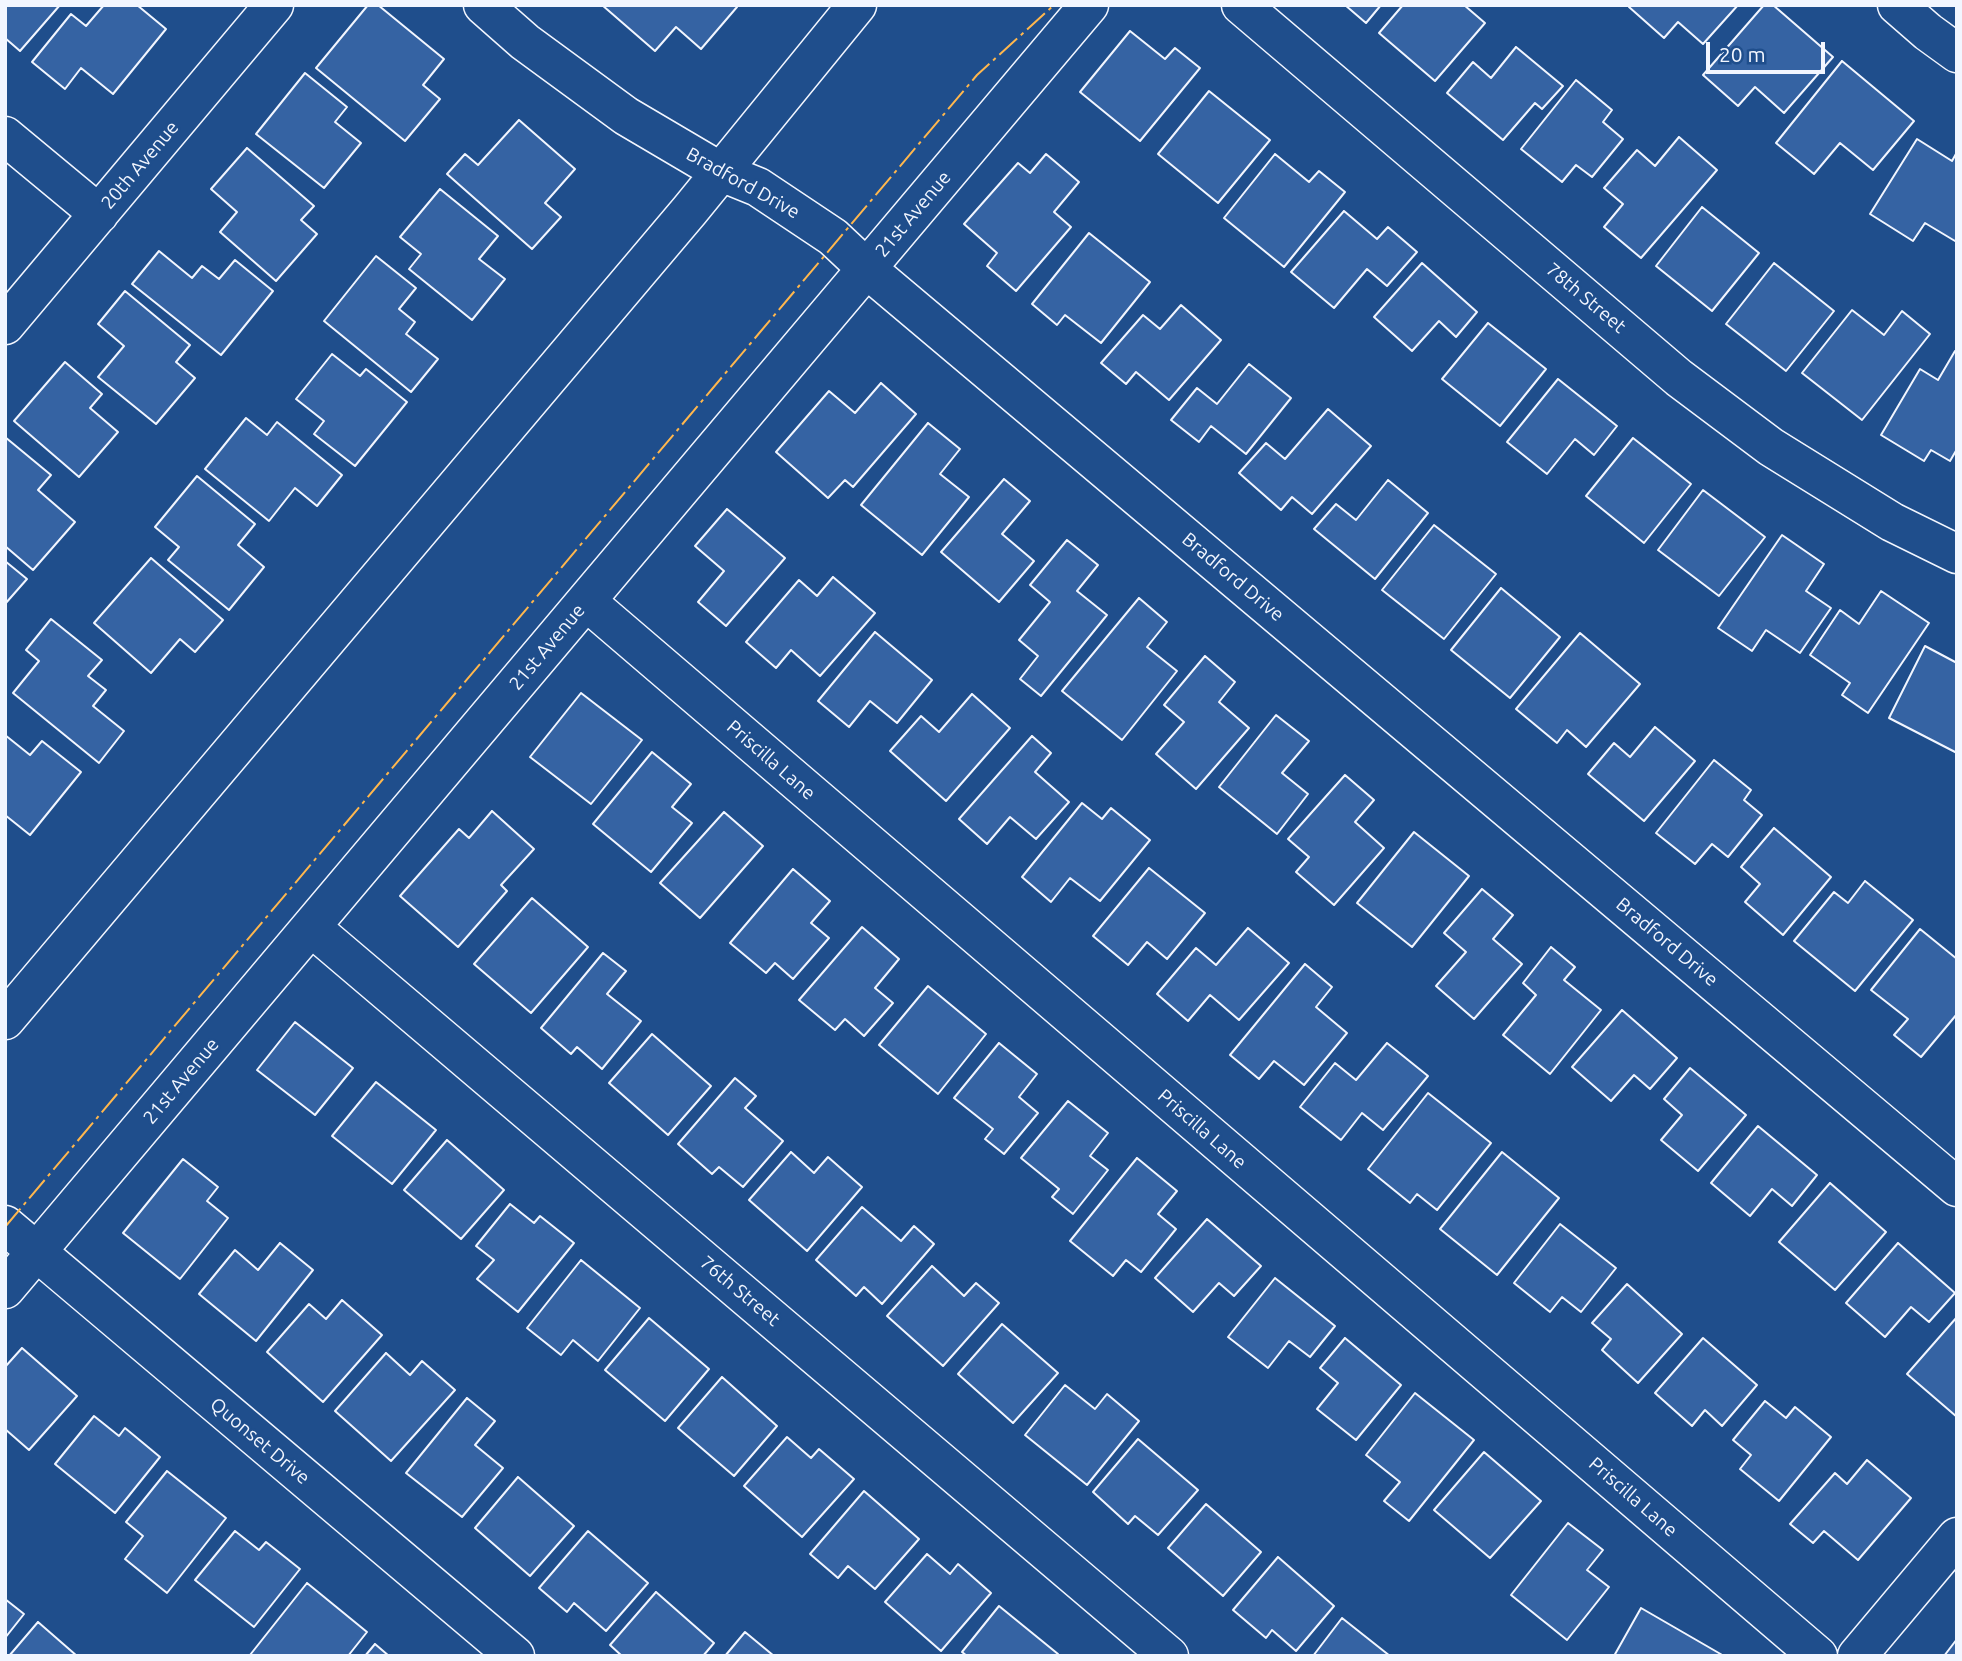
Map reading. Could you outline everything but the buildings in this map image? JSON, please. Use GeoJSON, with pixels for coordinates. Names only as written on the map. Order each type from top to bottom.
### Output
{"type":"FeatureCollection","features":[{"type":"Feature","properties":{"kind":"street","name":"20th Avenue"},"geometry":{"type":"LineString","coordinates":[[5,324],[274,5]]}},
{"type":"Feature","properties":{"kind":"street","name":"Bradford Drive"},"geometry":{"type":"LineString","coordinates":[[483,5],[525,42],[626,116],[721,172],[758,187],[834,237],[867,269],[1957,1187]]}},
{"type":"Feature","properties":{"kind":"street"},"geometry":{"type":"LineString","coordinates":[[5,1020],[721,172],[857,5]]}},
{"type":"Feature","properties":{"kind":"street","name":"21st Avenue"},"geometry":{"type":"LineString","coordinates":[[5,1289],[1088,5]]}},
{"type":"Feature","properties":{"kind":"street","name":"78th Street"},"geometry":{"type":"LineString","coordinates":[[1241,5],[1679,378],[1771,447],[1892,522],[1957,554]]}},
{"type":"Feature","properties":{"kind":"street"},"geometry":{"type":"LineString","coordinates":[[1897,5],[1957,52]]}},
{"type":"Feature","properties":{"kind":"street"},"geometry":{"type":"LineString","coordinates":[[5,136],[99,214]]}},
{"type":"Feature","properties":{"kind":"street","name":"Priscilla Lane"},"geometry":{"type":"LineString","coordinates":[[586,601],[1818,1656]]}},
{"type":"Feature","properties":{"kind":"street","name":"76th Street"},"geometry":{"type":"LineString","coordinates":[[311,927],[1169,1656]]}},
{"type":"Feature","properties":{"kind":"street","name":"Quonset Drive"},"geometry":{"type":"LineString","coordinates":[[5,1225],[515,1656]]}},
{"type":"Feature","properties":{"kind":"street"},"geometry":{"type":"LineString","coordinates":[[1857,1656],[1957,1537]]}},
{"type":"Feature","properties":{"kind":"power"},"geometry":{"type":"LineString","coordinates":[[5,1227],[977,75],[1054,5]]}}]}
